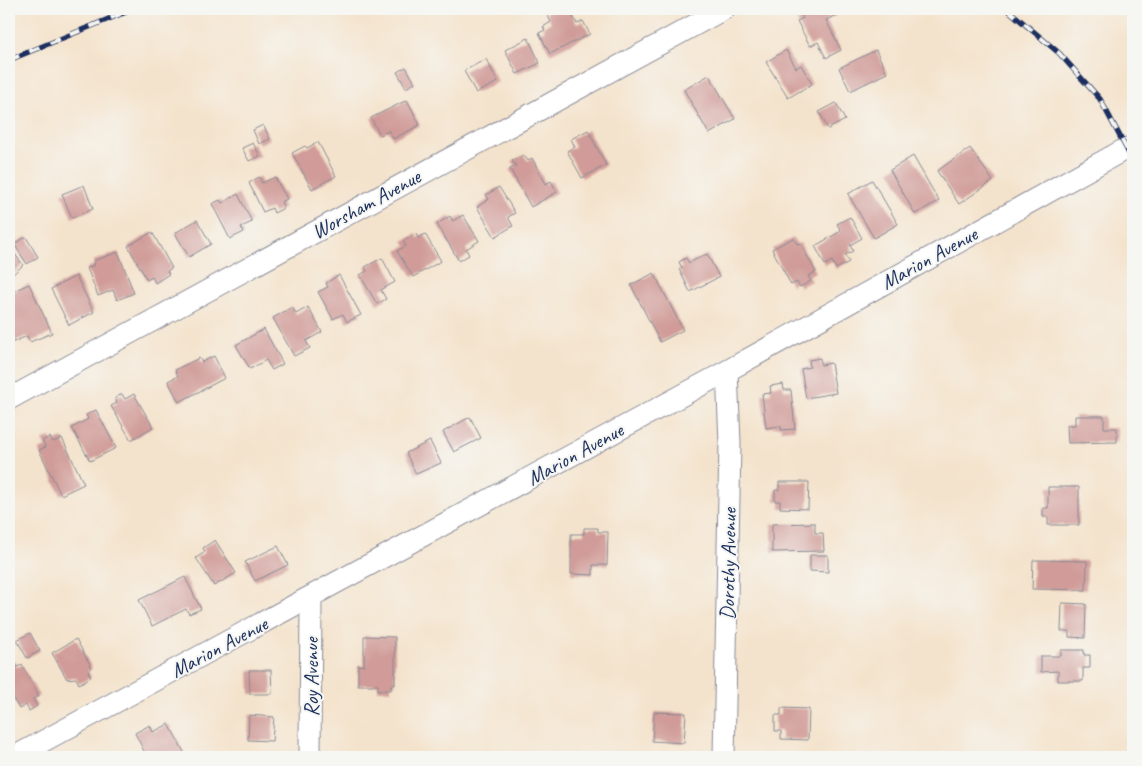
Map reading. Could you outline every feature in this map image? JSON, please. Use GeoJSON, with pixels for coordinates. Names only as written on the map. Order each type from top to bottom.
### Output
{"type":"FeatureCollection","features":[{"type":"Feature","properties":{"kind":"street","name":"Worsham Avenue"},"geometry":{"type":"LineString","coordinates":[[9,399],[724,9]]}},
{"type":"Feature","properties":{"kind":"street","name":"Marion Avenue"},"geometry":{"type":"LineString","coordinates":[[14,757],[727,371],[1118,152],[1133,147]]}},
{"type":"Feature","properties":{"kind":"street","name":"Dorothy Avenue"},"geometry":{"type":"LineString","coordinates":[[724,757],[730,443],[727,371]]}},
{"type":"Feature","properties":{"kind":"street","name":"Roy Avenue"},"geometry":{"type":"LineString","coordinates":[[310,757],[311,597]]}},
{"type":"Feature","properties":{"kind":"building"},"geometry":{"type":"Polygon","coordinates":[[[552,9],[569,9],[577,24],[583,21],[590,34],[550,54],[539,33],[545,30],[543,27],[551,22],[546,12],[552,9]]]}},
{"type":"Feature","properties":{"kind":"building"},"geometry":{"type":"Polygon","coordinates":[[[814,9],[816,11],[820,9],[833,9],[837,15],[826,20],[841,50],[826,58],[818,42],[810,46],[797,21],[803,18],[799,10],[814,9]]]}},
{"type":"Feature","properties":{"kind":"building"},"geometry":{"type":"Polygon","coordinates":[[[528,38],[540,63],[517,74],[505,50],[528,38]]]}},
{"type":"Feature","properties":{"kind":"building"},"geometry":{"type":"Polygon","coordinates":[[[786,50],[796,68],[801,65],[812,84],[788,98],[766,62],[786,50]]]}},
{"type":"Feature","properties":{"kind":"building"},"geometry":{"type":"Polygon","coordinates":[[[876,50],[887,73],[850,91],[839,68],[876,50]]]}},
{"type":"Feature","properties":{"kind":"building"},"geometry":{"type":"Polygon","coordinates":[[[486,59],[498,82],[476,93],[464,71],[486,59]]]}},
{"type":"Feature","properties":{"kind":"building"},"geometry":{"type":"Polygon","coordinates":[[[406,67],[415,83],[406,88],[397,72],[406,67]]]}},
{"type":"Feature","properties":{"kind":"building"},"geometry":{"type":"Polygon","coordinates":[[[709,75],[735,119],[709,134],[684,90],[709,75]]]}},
{"type":"Feature","properties":{"kind":"building"},"geometry":{"type":"Polygon","coordinates":[[[407,100],[420,125],[393,139],[389,131],[380,135],[371,118],[407,100]]]}},
{"type":"Feature","properties":{"kind":"building"},"geometry":{"type":"Polygon","coordinates":[[[836,103],[845,120],[828,129],[819,112],[836,103]]]}},
{"type":"Feature","properties":{"kind":"building"},"geometry":{"type":"Polygon","coordinates":[[[263,125],[270,139],[259,144],[253,130],[263,125]]]}},
{"type":"Feature","properties":{"kind":"building"},"geometry":{"type":"Polygon","coordinates":[[[588,130],[606,165],[582,178],[567,151],[575,147],[571,139],[588,130]]]}},
{"type":"Feature","properties":{"kind":"building"},"geometry":{"type":"Polygon","coordinates":[[[318,142],[336,176],[312,189],[292,153],[318,142]]]}},
{"type":"Feature","properties":{"kind":"building"},"geometry":{"type":"Polygon","coordinates":[[[253,143],[260,156],[249,161],[242,148],[253,143]]]}},
{"type":"Feature","properties":{"kind":"building"},"geometry":{"type":"Polygon","coordinates":[[[970,148],[993,181],[959,204],[937,171],[970,148]]]}},
{"type":"Feature","properties":{"kind":"building"},"geometry":{"type":"Polygon","coordinates":[[[524,155],[528,161],[532,158],[546,184],[551,181],[557,192],[531,207],[510,169],[516,166],[512,161],[524,155]]]}},
{"type":"Feature","properties":{"kind":"building"},"geometry":{"type":"Polygon","coordinates":[[[913,156],[939,201],[915,214],[890,170],[913,156]]]}},
{"type":"Feature","properties":{"kind":"building"},"geometry":{"type":"Polygon","coordinates":[[[259,177],[262,183],[275,177],[287,199],[281,202],[284,208],[274,213],[272,208],[263,212],[249,183],[259,177]]]}},
{"type":"Feature","properties":{"kind":"building"},"geometry":{"type":"Polygon","coordinates":[[[872,180],[898,224],[874,238],[848,194],[872,180]]]}},
{"type":"Feature","properties":{"kind":"building"},"geometry":{"type":"Polygon","coordinates":[[[84,185],[93,209],[72,218],[62,194],[84,185]]]}},
{"type":"Feature","properties":{"kind":"building"},"geometry":{"type":"Polygon","coordinates":[[[499,187],[515,213],[508,217],[513,226],[495,237],[477,207],[489,199],[486,195],[499,187]]]}},
{"type":"Feature","properties":{"kind":"building"},"geometry":{"type":"Polygon","coordinates":[[[238,194],[252,222],[241,227],[244,232],[230,239],[212,204],[220,200],[222,203],[238,194]]]}},
{"type":"Feature","properties":{"kind":"building"},"geometry":{"type":"Polygon","coordinates":[[[463,215],[479,241],[466,249],[469,255],[459,261],[437,224],[450,216],[453,221],[463,215]]]}},
{"type":"Feature","properties":{"kind":"building"},"geometry":{"type":"Polygon","coordinates":[[[850,217],[862,238],[850,245],[853,251],[845,255],[849,262],[836,269],[832,261],[825,265],[815,246],[841,231],[837,224],[850,217]]]}},
{"type":"Feature","properties":{"kind":"building"},"geometry":{"type":"Polygon","coordinates":[[[197,220],[211,244],[189,257],[175,233],[197,220]]]}},
{"type":"Feature","properties":{"kind":"building"},"geometry":{"type":"Polygon","coordinates":[[[152,232],[172,268],[167,271],[169,274],[155,283],[152,277],[147,280],[128,246],[152,232]]]}},
{"type":"Feature","properties":{"kind":"building"},"geometry":{"type":"Polygon","coordinates":[[[416,234],[418,238],[425,234],[441,261],[413,277],[397,251],[406,246],[403,241],[416,234]]]}},
{"type":"Feature","properties":{"kind":"building"},"geometry":{"type":"Polygon","coordinates":[[[26,237],[38,257],[27,264],[14,244],[26,237]]]}},
{"type":"Feature","properties":{"kind":"building"},"geometry":{"type":"Polygon","coordinates":[[[793,238],[797,244],[800,243],[816,272],[808,276],[811,281],[800,287],[797,282],[791,285],[772,249],[793,238]]]}},
{"type":"Feature","properties":{"kind":"building"},"geometry":{"type":"Polygon","coordinates":[[[11,249],[23,265],[12,275],[9,271],[9,251],[11,249]]]}},
{"type":"Feature","properties":{"kind":"building"},"geometry":{"type":"Polygon","coordinates":[[[118,252],[134,293],[117,300],[113,290],[98,296],[87,268],[94,265],[93,261],[118,252]]]}},
{"type":"Feature","properties":{"kind":"building"},"geometry":{"type":"Polygon","coordinates":[[[707,254],[719,277],[690,292],[679,269],[682,268],[679,262],[686,258],[689,263],[707,254]]]}},
{"type":"Feature","properties":{"kind":"building"},"geometry":{"type":"Polygon","coordinates":[[[382,258],[395,282],[381,290],[386,299],[377,304],[360,275],[367,271],[365,267],[382,258]]]}},
{"type":"Feature","properties":{"kind":"building"},"geometry":{"type":"Polygon","coordinates":[[[654,273],[683,330],[660,342],[631,285],[654,273]]]}},
{"type":"Feature","properties":{"kind":"building"},"geometry":{"type":"Polygon","coordinates":[[[339,275],[361,315],[347,322],[343,314],[333,319],[318,292],[328,287],[326,283],[339,275]]]}},
{"type":"Feature","properties":{"kind":"building"},"geometry":{"type":"Polygon","coordinates":[[[76,276],[94,312],[69,325],[51,289],[76,276]]]}},
{"type":"Feature","properties":{"kind":"building"},"geometry":{"type":"Polygon","coordinates":[[[29,284],[52,333],[30,342],[27,336],[9,344],[9,321],[12,320],[9,312],[9,293],[29,284]]]}},
{"type":"Feature","properties":{"kind":"building"},"geometry":{"type":"Polygon","coordinates":[[[292,307],[296,314],[308,307],[322,332],[306,341],[310,348],[294,356],[273,318],[292,307]]]}},
{"type":"Feature","properties":{"kind":"building"},"geometry":{"type":"Polygon","coordinates":[[[264,329],[283,364],[272,370],[266,360],[250,369],[236,345],[264,329]]]}},
{"type":"Feature","properties":{"kind":"building"},"geometry":{"type":"Polygon","coordinates":[[[214,356],[225,378],[179,402],[168,381],[178,376],[175,370],[199,358],[202,362],[214,356]]]}},
{"type":"Feature","properties":{"kind":"building"},"geometry":{"type":"Polygon","coordinates":[[[820,358],[821,365],[831,363],[836,393],[806,398],[801,369],[810,367],[809,360],[820,358]]]}},
{"type":"Feature","properties":{"kind":"building"},"geometry":{"type":"Polygon","coordinates":[[[783,384],[784,390],[791,390],[795,429],[781,430],[781,426],[766,428],[762,394],[771,393],[770,386],[783,384]]]}},
{"type":"Feature","properties":{"kind":"building"},"geometry":{"type":"Polygon","coordinates":[[[122,394],[125,399],[134,394],[153,427],[131,440],[111,406],[117,403],[115,398],[122,394]]]}},
{"type":"Feature","properties":{"kind":"building"},"geometry":{"type":"Polygon","coordinates":[[[96,410],[116,448],[90,461],[72,428],[88,419],[86,415],[96,410]]]}},
{"type":"Feature","properties":{"kind":"building"},"geometry":{"type":"Polygon","coordinates":[[[1075,416],[1104,416],[1104,428],[1117,428],[1117,442],[1068,443],[1067,425],[1075,425],[1075,416]]]}},
{"type":"Feature","properties":{"kind":"building"},"geometry":{"type":"Polygon","coordinates":[[[470,417],[481,438],[454,452],[443,432],[470,417]]]}},
{"type":"Feature","properties":{"kind":"building"},"geometry":{"type":"Polygon","coordinates":[[[50,437],[53,442],[62,438],[84,484],[61,495],[39,450],[46,447],[42,441],[50,437]]]}},
{"type":"Feature","properties":{"kind":"building"},"geometry":{"type":"Polygon","coordinates":[[[430,441],[441,463],[416,474],[406,453],[430,441]]]}},
{"type":"Feature","properties":{"kind":"building"},"geometry":{"type":"Polygon","coordinates":[[[779,482],[809,482],[808,509],[780,508],[780,501],[775,501],[775,490],[779,490],[779,482]]]}},
{"type":"Feature","properties":{"kind":"building"},"geometry":{"type":"Polygon","coordinates":[[[1048,487],[1079,487],[1079,525],[1048,525],[1048,517],[1043,517],[1043,508],[1048,508],[1048,487]]]}},
{"type":"Feature","properties":{"kind":"building"},"geometry":{"type":"Polygon","coordinates":[[[815,523],[815,533],[823,533],[824,551],[772,552],[772,524],[815,523]]]}},
{"type":"Feature","properties":{"kind":"building"},"geometry":{"type":"Polygon","coordinates":[[[584,528],[598,528],[598,532],[608,532],[607,565],[593,565],[593,575],[571,574],[571,534],[584,534],[584,528]]]}},
{"type":"Feature","properties":{"kind":"building"},"geometry":{"type":"Polygon","coordinates":[[[215,540],[236,573],[214,586],[196,558],[205,552],[203,548],[215,540]]]}},
{"type":"Feature","properties":{"kind":"building"},"geometry":{"type":"Polygon","coordinates":[[[278,546],[288,565],[255,581],[245,562],[278,546]]]}},
{"type":"Feature","properties":{"kind":"building"},"geometry":{"type":"Polygon","coordinates":[[[810,555],[828,555],[828,572],[810,571],[810,555]]]}},
{"type":"Feature","properties":{"kind":"building"},"geometry":{"type":"Polygon","coordinates":[[[1033,560],[1087,561],[1086,590],[1032,589],[1033,560]]]}},
{"type":"Feature","properties":{"kind":"building"},"geometry":{"type":"Polygon","coordinates":[[[185,577],[201,609],[189,614],[186,609],[152,626],[139,600],[185,577]]]}},
{"type":"Feature","properties":{"kind":"building"},"geometry":{"type":"Polygon","coordinates":[[[1062,603],[1086,604],[1085,638],[1069,637],[1069,631],[1061,631],[1062,603]]]}},
{"type":"Feature","properties":{"kind":"building"},"geometry":{"type":"Polygon","coordinates":[[[30,633],[40,651],[27,658],[17,640],[30,633]]]}},
{"type":"Feature","properties":{"kind":"building"},"geometry":{"type":"Polygon","coordinates":[[[364,636],[395,637],[395,685],[391,685],[391,690],[378,690],[378,685],[358,685],[358,665],[364,666],[364,636]]]}},
{"type":"Feature","properties":{"kind":"building"},"geometry":{"type":"Polygon","coordinates":[[[76,639],[92,668],[88,671],[91,677],[79,684],[76,678],[67,679],[52,653],[76,639]]]}},
{"type":"Feature","properties":{"kind":"building"},"geometry":{"type":"Polygon","coordinates":[[[1061,650],[1084,650],[1084,655],[1090,655],[1090,668],[1083,668],[1083,681],[1058,681],[1058,671],[1041,672],[1041,656],[1061,656],[1061,650]]]}},
{"type":"Feature","properties":{"kind":"building"},"geometry":{"type":"Polygon","coordinates":[[[15,662],[17,667],[22,665],[39,696],[33,699],[37,706],[29,711],[26,705],[19,709],[9,691],[9,666],[15,662]]]}},
{"type":"Feature","properties":{"kind":"building"},"geometry":{"type":"Polygon","coordinates":[[[249,670],[271,670],[272,694],[250,694],[249,670]]]}},
{"type":"Feature","properties":{"kind":"building"},"geometry":{"type":"Polygon","coordinates":[[[781,708],[809,709],[808,740],[781,739],[781,731],[775,731],[775,715],[781,715],[781,708]]]}},
{"type":"Feature","properties":{"kind":"building"},"geometry":{"type":"Polygon","coordinates":[[[654,712],[686,713],[684,743],[652,741],[654,712]]]}},
{"type":"Feature","properties":{"kind":"building"},"geometry":{"type":"Polygon","coordinates":[[[249,715],[274,717],[272,741],[248,740],[249,715]]]}},
{"type":"Feature","properties":{"kind":"building"},"geometry":{"type":"Polygon","coordinates":[[[169,724],[185,754],[178,757],[147,757],[135,733],[150,725],[153,732],[169,724]]]}},
{"type":"Feature","properties":{"kind":"railway"},"geometry":{"type":"LineString","coordinates":[[9,60],[133,9]]}},
{"type":"Feature","properties":{"kind":"railway"},"geometry":{"type":"LineString","coordinates":[[1007,9],[1059,53],[1100,99],[1133,161]]}}]}
